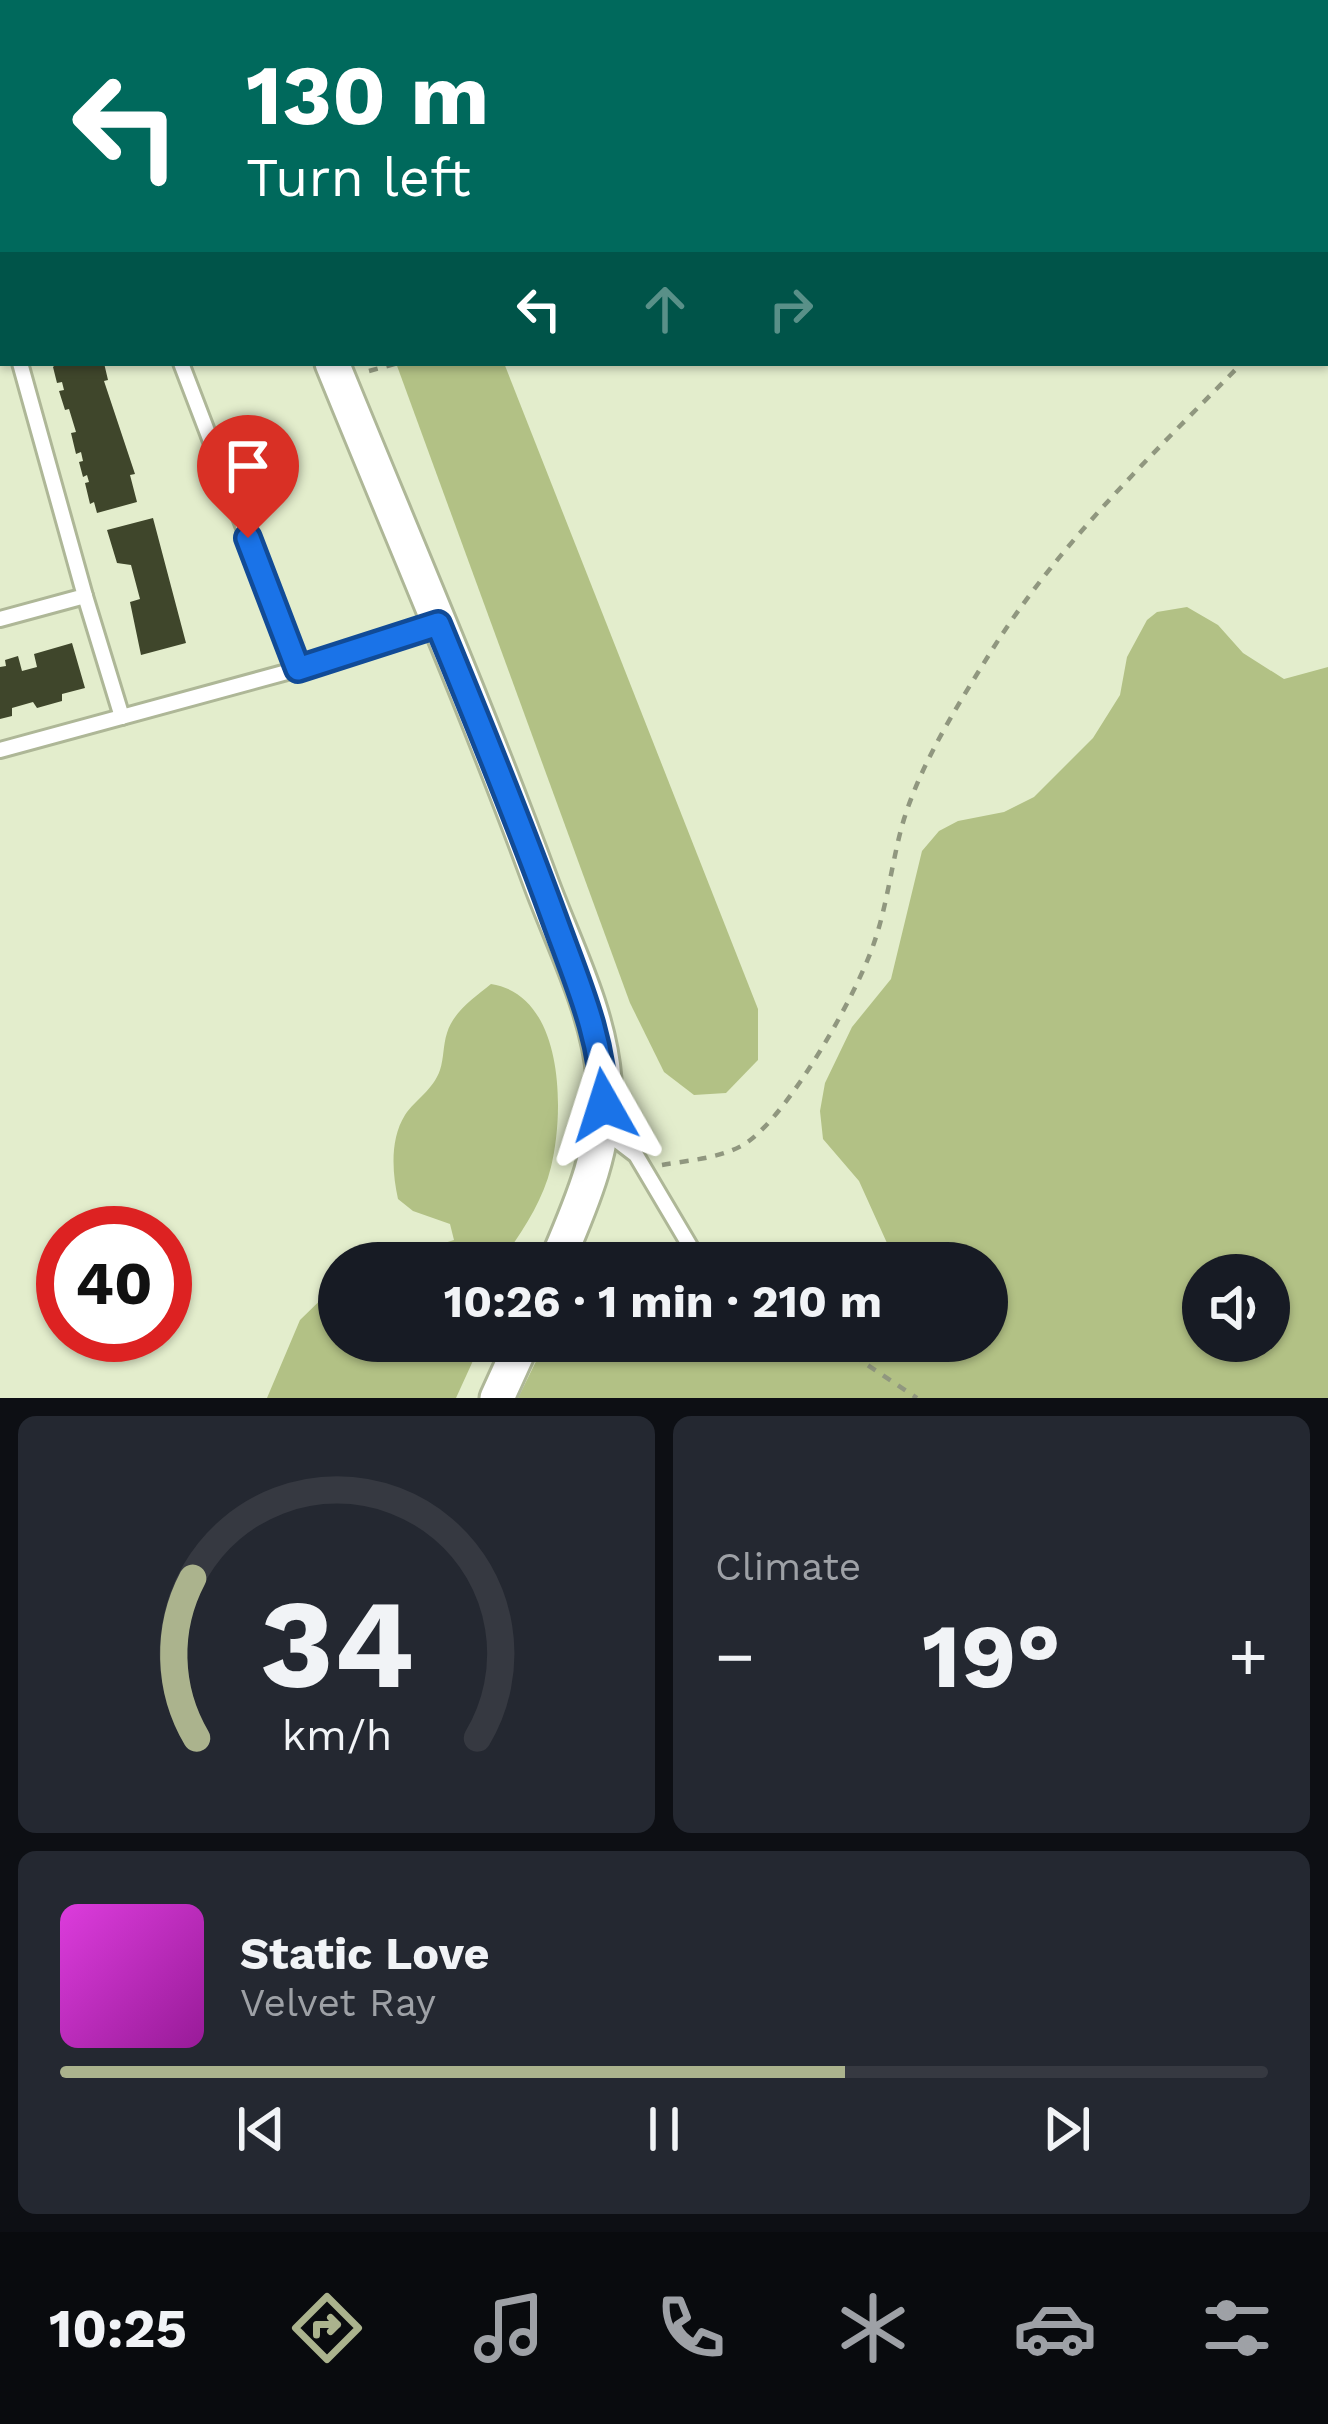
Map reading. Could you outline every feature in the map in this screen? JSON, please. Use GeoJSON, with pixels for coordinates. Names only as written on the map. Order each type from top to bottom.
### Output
{"type":"FeatureCollection","features":[{"type":"Feature","properties":{"kind":"street"},"geometry":{"type":"LineString","coordinates":[[333,366],[517,817],[589,1012],[604,1080],[602,1129],[590,1177],[564,1242]]}},
{"type":"Feature","properties":{"kind":"street"},"geometry":{"type":"LineString","coordinates":[[497,1398],[513,1362]]}},
{"type":"Feature","properties":{"kind":"lane"},"geometry":{"type":"LineString","coordinates":[[21,366],[122,717]]}},
{"type":"Feature","properties":{"kind":"lane"},"geometry":{"type":"LineString","coordinates":[[182,366],[298,669]]}},
{"type":"Feature","properties":{"kind":"lane"},"geometry":{"type":"LineString","coordinates":[[0,619],[85,596]]}},
{"type":"Feature","properties":{"kind":"lane"},"geometry":{"type":"LineString","coordinates":[[0,750],[298,669],[438,624]]}},
{"type":"Feature","properties":{"kind":"lane"},"geometry":{"type":"LineString","coordinates":[[602,1129],[627,1145],[646,1169],[688,1242]]}},
{"type":"Feature","properties":{"kind":"path"},"geometry":{"type":"LineString","coordinates":[[646,1169],[725,1153],[749,1141],[787,1098],[842,1013],[866,961],[905,818],[935,746],[994,647],[1041,580],[1239,366]]}},
{"type":"Feature","properties":{"kind":"path"},"geometry":{"type":"LineString","coordinates":[[863,1362],[917,1398]]}},
{"type":"Feature","properties":{"kind":"green space"},"geometry":{"type":"Polygon","coordinates":[[[397,366],[505,366],[758,1009],[758,1060],[726,1093],[694,1095],[664,1072],[630,1003],[397,366]]]}},
{"type":"Feature","properties":{"kind":"green space"},"geometry":{"type":"Polygon","coordinates":[[[1187,607],[1218,625],[1243,653],[1284,679],[1328,667],[1328,1398],[518,1398],[536,1362],[1008,1362],[1008,1242],[887,1242],[859,1181],[823,1139],[820,1111],[825,1083],[852,1027],[891,979],[922,851],[939,831],[958,821],[1004,812],[1034,797],[1093,738],[1120,695],[1127,657],[1147,620],[1157,612],[1187,607]]]}},
{"type":"Feature","properties":{"kind":"green space"},"geometry":{"type":"Polygon","coordinates":[[[491,984],[515,993],[533,1009],[554,1058],[558,1116],[551,1167],[514,1242],[448,1242],[454,1240],[450,1224],[413,1211],[398,1199],[394,1167],[400,1124],[437,1077],[447,1033],[465,1005],[491,984]]]}},
{"type":"Feature","properties":{"kind":"green space"},"geometry":{"type":"Polygon","coordinates":[[[318,1302],[318,1362],[472,1362],[456,1398],[267,1398],[300,1320],[318,1302]]]}},
{"type":"Feature","properties":{"kind":"building"},"geometry":{"type":"Polygon","coordinates":[[[105,366],[108,380],[104,381],[135,474],[130,475],[137,502],[97,513],[94,502],[90,504],[85,483],[89,482],[79,462],[83,461],[81,452],[76,454],[71,433],[76,432],[53,367],[105,366]]]}},
{"type":"Feature","properties":{"kind":"building"},"geometry":{"type":"Polygon","coordinates":[[[153,518],[186,643],[141,655],[130,602],[140,599],[131,565],[117,563],[107,530],[153,518]]]}},
{"type":"Feature","properties":{"kind":"building"},"geometry":{"type":"Polygon","coordinates":[[[72,643],[85,688],[37,708],[33,702],[12,708],[12,716],[0,719],[0,667],[6,666],[5,660],[18,656],[22,671],[37,667],[34,654],[72,643]]]}},
{"type":"Feature","properties":{"kind":"route"},"geometry":{"type":"LineString","coordinates":[[248,538],[298,669],[438,624],[517,817],[589,1012],[602,1060],[604,1105]]}}]}
